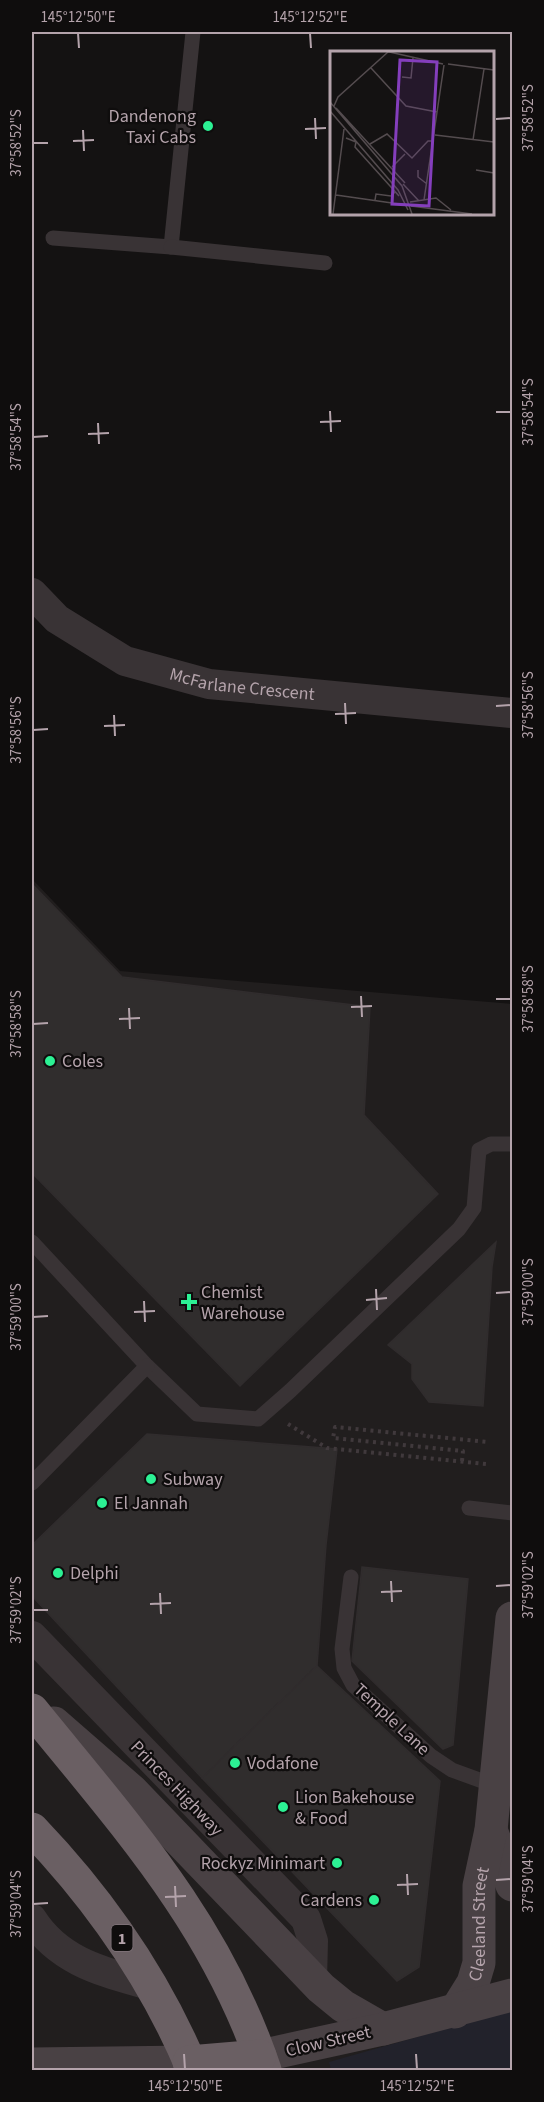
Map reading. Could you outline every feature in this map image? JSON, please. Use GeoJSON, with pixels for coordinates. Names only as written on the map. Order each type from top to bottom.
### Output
{"type":"FeatureCollection","features":[{"type":"Feature","properties":{"kind":"highway"},"geometry":{"type":"LineString","coordinates":[[32,1710],[164,1873],[203,1933],[236,1994],[262,2063]]}},
{"type":"Feature","properties":{"kind":"highway","name":"1"},"geometry":{"type":"LineString","coordinates":[[32,1829],[94,1900],[152,1986],[176,2028],[191,2066]]}},
{"type":"Feature","properties":{"kind":"highway","name":"Clow Street"},"geometry":{"type":"LineString","coordinates":[[191,2066],[262,2063]]}},
{"type":"Feature","properties":{"kind":"main road","name":"Cleeland Street"},"geometry":{"type":"LineString","coordinates":[[455,2012],[477,1974],[479,1886],[491,1830],[513,1618]]}},
{"type":"Feature","properties":{"kind":"main road"},"geometry":{"type":"LineString","coordinates":[[32,1705],[132,1791],[312,1980],[343,2006],[383,2029]]}},
{"type":"Feature","properties":{"kind":"main road","name":"Cleeland Street"},"geometry":{"type":"LineString","coordinates":[[491,1830],[513,1885]]}},
{"type":"Feature","properties":{"kind":"main road","name":"Clow Street"},"geometry":{"type":"LineString","coordinates":[[262,2063],[513,1995]]}},
{"type":"Feature","properties":{"kind":"main road","name":"Clow Street"},"geometry":{"type":"LineString","coordinates":[[32,2064],[191,2066]]}},
{"type":"Feature","properties":{"kind":"street","name":"McFarlane Crescent"},"geometry":{"type":"LineString","coordinates":[[32,593],[57,619],[125,661],[209,684],[513,713]]}},
{"type":"Feature","properties":{"kind":"street","name":"Princes Highway"},"geometry":{"type":"LineString","coordinates":[[32,1636],[306,1920],[314,1941],[312,1980]]}},
{"type":"Feature","properties":{"kind":"street"},"geometry":{"type":"LineString","coordinates":[[33,1923],[80,1964],[152,1986]]}},
{"type":"Feature","properties":{"kind":"lane"},"geometry":{"type":"LineString","coordinates":[[171,248],[193,32]]}},
{"type":"Feature","properties":{"kind":"lane"},"geometry":{"type":"LineString","coordinates":[[53,238],[325,263]]}},
{"type":"Feature","properties":{"kind":"lane"},"geometry":{"type":"LineString","coordinates":[[32,1242],[147,1366],[197,1414],[258,1419],[459,1228],[474,1208],[479,1150],[491,1144],[513,1144]]}},
{"type":"Feature","properties":{"kind":"lane"},"geometry":{"type":"LineString","coordinates":[[32,1483],[147,1366]]}},
{"type":"Feature","properties":{"kind":"lane"},"geometry":{"type":"LineString","coordinates":[[469,1508],[513,1514]]}},
{"type":"Feature","properties":{"kind":"lane","name":"Temple Lane"},"geometry":{"type":"LineString","coordinates":[[351,1578],[342,1649],[344,1668],[353,1685],[431,1756],[452,1770],[496,1786]]}},
{"type":"Feature","properties":{"kind":"path"},"geometry":{"type":"LineString","coordinates":[[267,1411],[327,1448],[486,1464]]}},
{"type":"Feature","properties":{"kind":"path"},"geometry":{"type":"LineString","coordinates":[[462,1461],[463,1451],[333,1438],[334,1427],[488,1442]]}},
{"type":"Feature","properties":{"kind":"shaded area"},"geometry":{"type":"Polygon","coordinates":[[[32,879],[120,971],[512,1004],[512,2070],[32,2070],[32,879]]]}},
{"type":"Feature","properties":{"kind":"shaded area"},"geometry":{"type":"Polygon","coordinates":[[[512,2010],[512,2070],[331,2070],[329,2062],[512,2010]]]}},
{"type":"Feature","properties":{"kind":"building"},"geometry":{"type":"Polygon","coordinates":[[[32,884],[122,977],[370,1007],[364,1115],[438,1194],[240,1386],[32,1173],[32,884]]]}},
{"type":"Feature","properties":{"kind":"building"},"geometry":{"type":"Polygon","coordinates":[[[496,1242],[492,1267],[483,1406],[429,1402],[412,1379],[412,1364],[388,1345],[496,1242]]]}},
{"type":"Feature","properties":{"kind":"building"},"geometry":{"type":"Polygon","coordinates":[[[147,1434],[337,1449],[326,1545],[317,1666],[202,1778],[32,1596],[32,1545],[147,1434]]]}},
{"type":"Feature","properties":{"kind":"building"},"geometry":{"type":"Polygon","coordinates":[[[362,1567],[468,1579],[453,1745],[443,1749],[352,1661],[362,1567]]]}},
{"type":"Feature","properties":{"kind":"building"},"geometry":{"type":"Polygon","coordinates":[[[317,1666],[440,1781],[419,1967],[397,1981],[202,1778],[317,1666]]]}},
{"type":"Feature","properties":{"kind":"place","name":"Dandenong Taxi Cabs"},"geometry":{"type":"Point","coordinates":[208,126]}},
{"type":"Feature","properties":{"kind":"place","name":"Coles"},"geometry":{"type":"Point","coordinates":[50,1061]}},
{"type":"Feature","properties":{"kind":"place","name":"Chemist Warehouse"},"geometry":{"type":"Point","coordinates":[189,1302]}},
{"type":"Feature","properties":{"kind":"place","name":"Subway"},"geometry":{"type":"Point","coordinates":[151,1479]}},
{"type":"Feature","properties":{"kind":"place","name":"El Jannah"},"geometry":{"type":"Point","coordinates":[102,1503]}},
{"type":"Feature","properties":{"kind":"place","name":"Delphi"},"geometry":{"type":"Point","coordinates":[58,1573]}},
{"type":"Feature","properties":{"kind":"place","name":"Vodafone"},"geometry":{"type":"Point","coordinates":[235,1763]}},
{"type":"Feature","properties":{"kind":"place","name":"Lion Bakehouse & Food"},"geometry":{"type":"Point","coordinates":[283,1807]}},
{"type":"Feature","properties":{"kind":"place","name":"Rockyz Minimart"},"geometry":{"type":"Point","coordinates":[337,1863]}},
{"type":"Feature","properties":{"kind":"place","name":"Cardens"},"geometry":{"type":"Point","coordinates":[374,1900]}}]}
